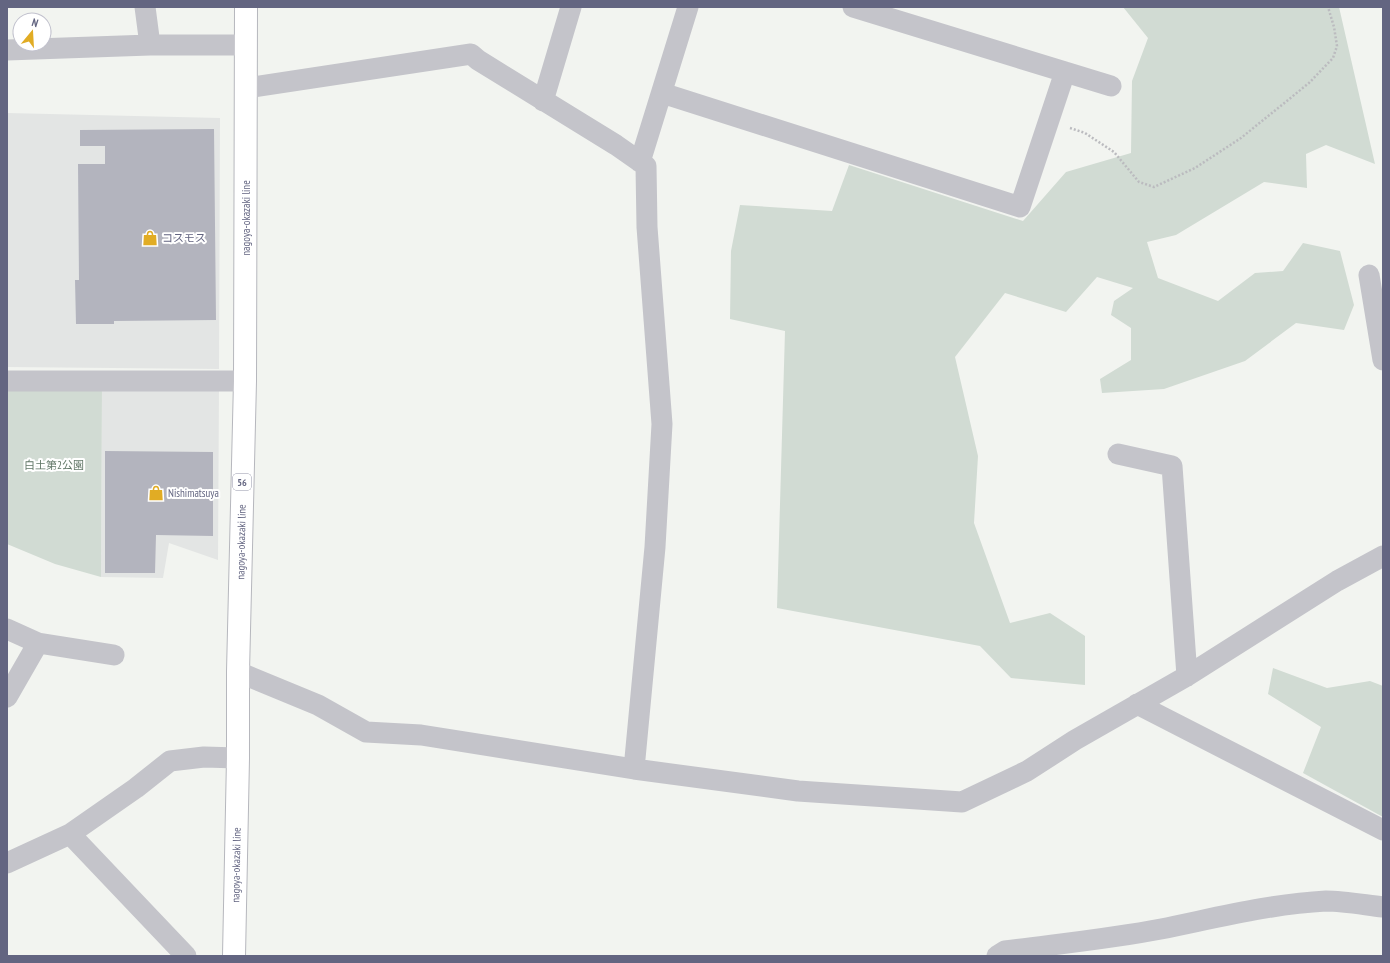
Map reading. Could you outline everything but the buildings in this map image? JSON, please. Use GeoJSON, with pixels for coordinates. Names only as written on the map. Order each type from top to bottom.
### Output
{"type":"FeatureCollection","features":[{"type":"Feature","properties":{"kind":"main road","name":"nagoya-okazaki line"},"geometry":{"type":"LineString","coordinates":[[234,956],[238,758],[238,672],[245,381],[246,7]]}},
{"type":"Feature","properties":{"kind":"street"},"geometry":{"type":"LineString","coordinates":[[145,7],[150,45]]}},
{"type":"Feature","properties":{"kind":"street"},"geometry":{"type":"LineString","coordinates":[[543,100],[571,7]]}},
{"type":"Feature","properties":{"kind":"street"},"geometry":{"type":"LineString","coordinates":[[640,162],[688,7]]}},
{"type":"Feature","properties":{"kind":"street"},"geometry":{"type":"LineString","coordinates":[[866,9],[1112,86]]}},
{"type":"Feature","properties":{"kind":"street"},"geometry":{"type":"LineString","coordinates":[[7,50],[150,45],[246,45]]}},
{"type":"Feature","properties":{"kind":"street"},"geometry":{"type":"LineString","coordinates":[[246,88],[471,54],[478,60],[616,145],[646,166],[648,227],[662,424],[655,547],[634,768]]}},
{"type":"Feature","properties":{"kind":"street"},"geometry":{"type":"LineString","coordinates":[[662,94],[1020,207],[1066,72]]}},
{"type":"Feature","properties":{"kind":"street"},"geometry":{"type":"LineString","coordinates":[[1369,275],[1383,360]]}},
{"type":"Feature","properties":{"kind":"street"},"geometry":{"type":"LineString","coordinates":[[7,381],[245,381]]}},
{"type":"Feature","properties":{"kind":"street"},"geometry":{"type":"LineString","coordinates":[[1118,454],[1172,466],[1187,676]]}},
{"type":"Feature","properties":{"kind":"street"},"geometry":{"type":"LineString","coordinates":[[238,672],[318,705],[366,732],[421,735],[634,768],[798,791],[962,802],[1027,771],[1075,740],[1187,676],[1337,582],[1383,556]]}},
{"type":"Feature","properties":{"kind":"street"},"geometry":{"type":"LineString","coordinates":[[7,630],[38,643],[114,655]]}},
{"type":"Feature","properties":{"kind":"street"},"geometry":{"type":"LineString","coordinates":[[7,697],[38,643]]}},
{"type":"Feature","properties":{"kind":"street"},"geometry":{"type":"LineString","coordinates":[[1137,704],[1383,830]]}},
{"type":"Feature","properties":{"kind":"street"},"geometry":{"type":"LineString","coordinates":[[7,863],[70,834],[136,788],[170,761],[204,757],[238,758]]}},
{"type":"Feature","properties":{"kind":"street"},"geometry":{"type":"LineString","coordinates":[[70,834],[186,956]]}},
{"type":"Feature","properties":{"kind":"street"},"geometry":{"type":"LineString","coordinates":[[997,956],[1005,951],[1085,941],[1160,929],[1229,914],[1280,906],[1327,901],[1383,907]]}},
{"type":"Feature","properties":{"kind":"path"},"geometry":{"type":"LineString","coordinates":[[1049,120],[1085,133],[1114,152],[1139,182],[1154,188],[1195,168],[1241,138],[1309,83],[1333,58],[1337,46],[1334,27],[1328,7]]}},
{"type":"Feature","properties":{"kind":"shaded area"},"geometry":{"type":"Polygon","coordinates":[[[7,113],[220,118],[219,369],[7,367],[7,113]]]}},
{"type":"Feature","properties":{"kind":"shaded area"},"geometry":{"type":"Polygon","coordinates":[[[102,386],[219,387],[218,560],[169,543],[163,578],[101,577],[102,386]]]}},
{"type":"Feature","properties":{"kind":"green space"},"geometry":{"type":"Polygon","coordinates":[[[1123,7],[1339,7],[1375,164],[1326,145],[1306,154],[1307,188],[1264,182],[1176,235],[1147,242],[1158,278],[1218,301],[1255,273],[1283,271],[1303,243],[1340,251],[1354,305],[1344,330],[1296,323],[1245,361],[1164,389],[1102,393],[1100,379],[1131,360],[1131,328],[1111,315],[1114,301],[1133,288],[1097,277],[1066,312],[1005,293],[955,357],[978,456],[974,523],[1010,623],[1050,613],[1085,636],[1085,685],[1011,678],[980,646],[777,608],[785,331],[730,319],[731,251],[740,205],[832,211],[849,165],[1023,221],[1066,172],[1131,153],[1132,81],[1148,38],[1123,7]]]}},
{"type":"Feature","properties":{"kind":"green space","name":"白土第2公園"},"geometry":{"type":"Polygon","coordinates":[[[7,385],[102,386],[101,577],[55,564],[7,544],[7,385]]]}},
{"type":"Feature","properties":{"kind":"green space"},"geometry":{"type":"Polygon","coordinates":[[[1273,668],[1327,688],[1370,681],[1383,686],[1383,817],[1303,773],[1321,727],[1268,694],[1273,668]]]}},
{"type":"Feature","properties":{"kind":"place","name":"コスモス"},"geometry":{"type":"Point","coordinates":[150,238]}},
{"type":"Feature","properties":{"kind":"place","name":"Nishimatsuya"},"geometry":{"type":"Point","coordinates":[156,493]}}]}
